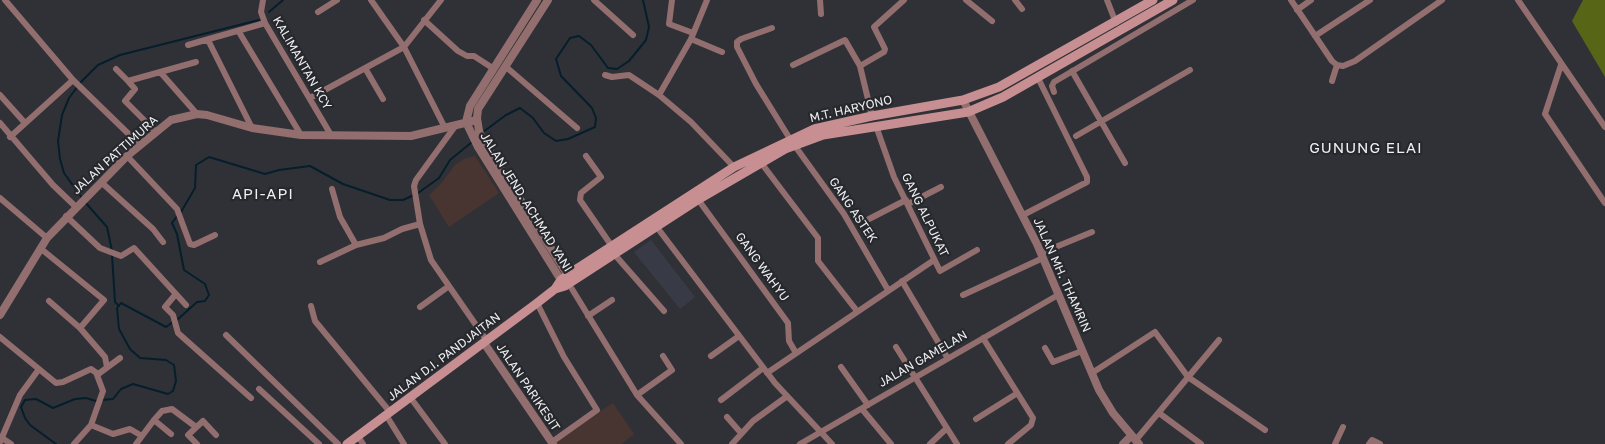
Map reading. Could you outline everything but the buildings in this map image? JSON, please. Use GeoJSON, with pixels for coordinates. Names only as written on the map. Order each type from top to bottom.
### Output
{"type":"FeatureCollection","features":[{"type":"Feature","properties":{"kind":"main road","name":"M.T. HARYONO"},"geometry":{"type":"LineString","coordinates":[[556,289],[615,255],[656,226],[762,164],[814,129],[872,116],[963,100],[999,87],[1116,23],[1153,0]]}},
{"type":"Feature","properties":{"kind":"main road","name":"M.T. HARYONO"},"geometry":{"type":"LineString","coordinates":[[568,282],[611,245],[693,191],[734,167],[792,142],[823,135],[968,112],[1003,97],[1038,78],[1173,0]]}},
{"type":"Feature","properties":{"kind":"main road","name":"JALAN D.I. PANDJAITAN"},"geometry":{"type":"LineString","coordinates":[[347,444],[360,440],[410,397],[556,289]]}},
{"type":"Feature","properties":{"kind":"street"},"geometry":{"type":"LineString","coordinates":[[5,0],[76,83],[140,145]]}},
{"type":"Feature","properties":{"kind":"street","name":"KALIMANTAN KCY"},"geometry":{"type":"LineString","coordinates":[[263,0],[262,12],[265,23],[330,135]]}},
{"type":"Feature","properties":{"kind":"street"},"geometry":{"type":"LineString","coordinates":[[318,12],[337,0]]}},
{"type":"Feature","properties":{"kind":"street"},"geometry":{"type":"LineString","coordinates":[[371,0],[404,47],[445,128]]}},
{"type":"Feature","properties":{"kind":"street"},"geometry":{"type":"LineString","coordinates":[[310,98],[404,47],[441,0]]}},
{"type":"Feature","properties":{"kind":"street"},"geometry":{"type":"LineString","coordinates":[[466,122],[470,106],[536,0]]}},
{"type":"Feature","properties":{"kind":"street","name":"JALAN JEND. ACHMAD YANI"},"geometry":{"type":"LineString","coordinates":[[481,145],[477,120],[478,109],[548,0]]}},
{"type":"Feature","properties":{"kind":"street"},"geometry":{"type":"LineString","coordinates":[[594,0],[633,35]]}},
{"type":"Feature","properties":{"kind":"street"},"geometry":{"type":"LineString","coordinates":[[672,0],[669,24],[722,52]]}},
{"type":"Feature","properties":{"kind":"street"},"geometry":{"type":"LineString","coordinates":[[659,95],[692,36],[707,0]]}},
{"type":"Feature","properties":{"kind":"street"},"geometry":{"type":"LineString","coordinates":[[820,0],[821,14]]}},
{"type":"Feature","properties":{"kind":"street"},"geometry":{"type":"LineString","coordinates":[[860,66],[884,52],[885,49],[874,29],[904,0]]}},
{"type":"Feature","properties":{"kind":"street"},"geometry":{"type":"LineString","coordinates":[[966,0],[992,21]]}},
{"type":"Feature","properties":{"kind":"street"},"geometry":{"type":"LineString","coordinates":[[1015,0],[1022,9]]}},
{"type":"Feature","properties":{"kind":"street"},"geometry":{"type":"LineString","coordinates":[[1107,0],[1116,23]]}},
{"type":"Feature","properties":{"kind":"street"},"geometry":{"type":"LineString","coordinates":[[1054,92],[1053,84],[1072,71],[1193,0]]}},
{"type":"Feature","properties":{"kind":"street"},"geometry":{"type":"LineString","coordinates":[[1291,0],[1337,65]]}},
{"type":"Feature","properties":{"kind":"street"},"geometry":{"type":"LineString","coordinates":[[1297,10],[1311,0]]}},
{"type":"Feature","properties":{"kind":"street"},"geometry":{"type":"LineString","coordinates":[[1315,36],[1370,0]]}},
{"type":"Feature","properties":{"kind":"street"},"geometry":{"type":"LineString","coordinates":[[1337,65],[1348,65],[1442,0]]}},
{"type":"Feature","properties":{"kind":"street"},"geometry":{"type":"LineString","coordinates":[[1518,0],[1605,127]]}},
{"type":"Feature","properties":{"kind":"street"},"geometry":{"type":"LineString","coordinates":[[530,11],[538,16]]}},
{"type":"Feature","properties":{"kind":"street"},"geometry":{"type":"LineString","coordinates":[[424,20],[458,51],[467,56],[474,56],[494,69]]}},
{"type":"Feature","properties":{"kind":"street"},"geometry":{"type":"LineString","coordinates":[[188,45],[240,32],[265,23]]}},
{"type":"Feature","properties":{"kind":"street","name":"GANG ASTEK"},"geometry":{"type":"LineString","coordinates":[[772,28],[741,38],[737,42],[737,47],[756,84],[792,142],[844,214],[888,290]]}},
{"type":"Feature","properties":{"kind":"street"},"geometry":{"type":"LineString","coordinates":[[240,32],[301,135]]}},
{"type":"Feature","properties":{"kind":"street"},"geometry":{"type":"LineString","coordinates":[[208,40],[252,128]]}},
{"type":"Feature","properties":{"kind":"street"},"geometry":{"type":"LineString","coordinates":[[793,65],[845,40],[860,66],[872,116]]}},
{"type":"Feature","properties":{"kind":"street"},"geometry":{"type":"LineString","coordinates":[[128,81],[196,62]]}},
{"type":"Feature","properties":{"kind":"street"},"geometry":{"type":"LineString","coordinates":[[1332,81],[1337,65]]}},
{"type":"Feature","properties":{"kind":"street"},"geometry":{"type":"LineString","coordinates":[[1562,65],[1545,114],[1605,202]]}},
{"type":"Feature","properties":{"kind":"street"},"geometry":{"type":"LineString","coordinates":[[505,66],[576,128]]}},
{"type":"Feature","properties":{"kind":"street"},"geometry":{"type":"LineString","coordinates":[[365,68],[383,99]]}},
{"type":"Feature","properties":{"kind":"street"},"geometry":{"type":"LineString","coordinates":[[116,69],[135,89],[126,101],[156,132]]}},
{"type":"Feature","properties":{"kind":"street"},"geometry":{"type":"LineString","coordinates":[[1076,136],[1190,70]]}},
{"type":"Feature","properties":{"kind":"street"},"geometry":{"type":"LineString","coordinates":[[1072,71],[1125,163]]}},
{"type":"Feature","properties":{"kind":"street"},"geometry":{"type":"LineString","coordinates":[[161,73],[197,114]]}},
{"type":"Feature","properties":{"kind":"street"},"geometry":{"type":"LineString","coordinates":[[605,75],[612,78],[629,75],[659,95],[691,122],[734,167]]}},
{"type":"Feature","properties":{"kind":"street"},"geometry":{"type":"LineString","coordinates":[[1023,215],[1087,182],[1088,177],[1038,78]]}},
{"type":"Feature","properties":{"kind":"street"},"geometry":{"type":"LineString","coordinates":[[10,137],[76,83]]}},
{"type":"Feature","properties":{"kind":"street"},"geometry":{"type":"LineString","coordinates":[[0,95],[25,123]]}},
{"type":"Feature","properties":{"kind":"street","name":"JALAN MH. THAMRIN"},"geometry":{"type":"LineString","coordinates":[[963,100],[1023,215],[1105,400],[1135,440]]}},
{"type":"Feature","properties":{"kind":"street","name":"JALAN PATTIMURA"},"geometry":{"type":"LineString","coordinates":[[0,315],[40,248],[66,216],[127,156],[171,120],[197,114],[252,128],[301,135],[411,136],[477,120]]}},
{"type":"Feature","properties":{"kind":"street","name":"JALAN JEND. ACHMAD YANI"},"geometry":{"type":"LineString","coordinates":[[466,122],[469,130],[481,145],[568,282]]}},
{"type":"Feature","properties":{"kind":"street"},"geometry":{"type":"LineString","coordinates":[[0,123],[10,137],[80,202]]}},
{"type":"Feature","properties":{"kind":"street"},"geometry":{"type":"LineString","coordinates":[[456,125],[414,186],[420,224],[431,260],[485,342]]}},
{"type":"Feature","properties":{"kind":"street","name":"GANG ALPUKAT"},"geometry":{"type":"LineString","coordinates":[[876,126],[890,169],[940,271],[977,250]]}},
{"type":"Feature","properties":{"kind":"street"},"geometry":{"type":"LineString","coordinates":[[127,156],[178,209],[192,245],[215,235]]}},
{"type":"Feature","properties":{"kind":"street"},"geometry":{"type":"LineString","coordinates":[[586,156],[601,177],[581,192],[580,200],[611,245]]}},
{"type":"Feature","properties":{"kind":"street"},"geometry":{"type":"LineString","coordinates":[[762,164],[818,238],[818,261],[857,311]]}},
{"type":"Feature","properties":{"kind":"street"},"geometry":{"type":"LineString","coordinates":[[101,182],[153,228],[163,242]]}},
{"type":"Feature","properties":{"kind":"street"},"geometry":{"type":"LineString","coordinates":[[869,219],[940,188]]}},
{"type":"Feature","properties":{"kind":"street"},"geometry":{"type":"LineString","coordinates":[[332,189],[340,217],[356,245]]}},
{"type":"Feature","properties":{"kind":"street","name":"GANG WAHYU"},"geometry":{"type":"LineString","coordinates":[[693,191],[788,323],[790,341],[796,353]]}},
{"type":"Feature","properties":{"kind":"street"},"geometry":{"type":"LineString","coordinates":[[0,199],[47,238]]}},
{"type":"Feature","properties":{"kind":"street"},"geometry":{"type":"LineString","coordinates":[[66,216],[100,248],[122,256],[134,248],[186,305]]}},
{"type":"Feature","properties":{"kind":"street"},"geometry":{"type":"LineString","coordinates":[[320,262],[356,245],[384,238],[402,229],[420,224]]}},
{"type":"Feature","properties":{"kind":"street"},"geometry":{"type":"LineString","coordinates":[[656,226],[765,370],[786,396],[832,444]]}},
{"type":"Feature","properties":{"kind":"street"},"geometry":{"type":"LineString","coordinates":[[963,295],[1092,232]]}},
{"type":"Feature","properties":{"kind":"street"},"geometry":{"type":"LineString","coordinates":[[40,248],[104,300],[80,328]]}},
{"type":"Feature","properties":{"kind":"street"},"geometry":{"type":"LineString","coordinates":[[615,255],[664,311]]}},
{"type":"Feature","properties":{"kind":"street"},"geometry":{"type":"LineString","coordinates":[[721,400],[765,370],[796,353],[934,260]]}},
{"type":"Feature","properties":{"kind":"street"},"geometry":{"type":"LineString","coordinates":[[902,281],[947,358]]}},
{"type":"Feature","properties":{"kind":"street"},"geometry":{"type":"LineString","coordinates":[[568,282],[637,395],[681,444]]}},
{"type":"Feature","properties":{"kind":"street"},"geometry":{"type":"LineString","coordinates":[[420,307],[449,286]]}},
{"type":"Feature","properties":{"kind":"street"},"geometry":{"type":"LineString","coordinates":[[175,295],[164,306],[174,317],[177,330],[251,398]]}},
{"type":"Feature","properties":{"kind":"street","name":"JALAN GAMELAN"},"geometry":{"type":"LineString","coordinates":[[800,444],[1058,295]]}},
{"type":"Feature","properties":{"kind":"street"},"geometry":{"type":"LineString","coordinates":[[588,316],[612,300]]}},
{"type":"Feature","properties":{"kind":"street"},"geometry":{"type":"LineString","coordinates":[[49,301],[80,328],[105,357],[107,367]]}},
{"type":"Feature","properties":{"kind":"street"},"geometry":{"type":"LineString","coordinates":[[538,303],[564,358],[598,411],[552,443]]}},
{"type":"Feature","properties":{"kind":"street"},"geometry":{"type":"LineString","coordinates":[[311,306],[316,321],[388,414],[404,444]]}},
{"type":"Feature","properties":{"kind":"street"},"geometry":{"type":"LineString","coordinates":[[1092,373],[1155,332],[1188,377],[1265,430]]}},
{"type":"Feature","properties":{"kind":"street"},"geometry":{"type":"LineString","coordinates":[[226,335],[338,444]]}},
{"type":"Feature","properties":{"kind":"street"},"geometry":{"type":"LineString","coordinates":[[711,356],[739,336]]}},
{"type":"Feature","properties":{"kind":"street"},"geometry":{"type":"LineString","coordinates":[[0,337],[58,383],[86,370],[91,369],[98,374]]}},
{"type":"Feature","properties":{"kind":"street"},"geometry":{"type":"LineString","coordinates":[[983,338],[1034,421],[1008,444]]}},
{"type":"Feature","properties":{"kind":"street"},"geometry":{"type":"LineString","coordinates":[[1123,444],[1135,440],[1219,340]]}},
{"type":"Feature","properties":{"kind":"street","name":"JALAN PARIKESIT"},"geometry":{"type":"LineString","coordinates":[[485,342],[552,443]]}},
{"type":"Feature","properties":{"kind":"street"},"geometry":{"type":"LineString","coordinates":[[896,347],[957,444]]}},
{"type":"Feature","properties":{"kind":"street"},"geometry":{"type":"LineString","coordinates":[[1046,348],[1053,362],[1082,351]]}},
{"type":"Feature","properties":{"kind":"street"},"geometry":{"type":"LineString","coordinates":[[637,395],[672,370],[663,356]]}},
{"type":"Feature","properties":{"kind":"street"},"geometry":{"type":"LineString","coordinates":[[98,374],[120,358]]}},
{"type":"Feature","properties":{"kind":"street"},"geometry":{"type":"LineString","coordinates":[[841,367],[865,407],[891,444]]}},
{"type":"Feature","properties":{"kind":"street"},"geometry":{"type":"LineString","coordinates":[[11,444],[1,440],[20,395],[39,369]]}},
{"type":"Feature","properties":{"kind":"street"},"geometry":{"type":"LineString","coordinates":[[74,444],[91,425],[103,391],[97,377],[98,374]]}},
{"type":"Feature","properties":{"kind":"street"},"geometry":{"type":"LineString","coordinates":[[259,389],[319,444]]}},
{"type":"Feature","properties":{"kind":"street"},"geometry":{"type":"LineString","coordinates":[[976,419],[1016,394]]}},
{"type":"Feature","properties":{"kind":"street"},"geometry":{"type":"LineString","coordinates":[[732,444],[752,421],[786,396]]}},
{"type":"Feature","properties":{"kind":"street"},"geometry":{"type":"LineString","coordinates":[[410,397],[445,444]]}},
{"type":"Feature","properties":{"kind":"street"},"geometry":{"type":"LineString","coordinates":[[136,444],[162,411],[172,408],[196,427]]}},
{"type":"Feature","properties":{"kind":"street"},"geometry":{"type":"LineString","coordinates":[[1159,413],[1201,444]]}},
{"type":"Feature","properties":{"kind":"street"},"geometry":{"type":"LineString","coordinates":[[727,417],[741,433]]}},
{"type":"Feature","properties":{"kind":"street"},"geometry":{"type":"LineString","coordinates":[[154,420],[171,434]]}},
{"type":"Feature","properties":{"kind":"street"},"geometry":{"type":"LineString","coordinates":[[197,444],[188,435],[204,422],[216,435]]}},
{"type":"Feature","properties":{"kind":"street"},"geometry":{"type":"LineString","coordinates":[[91,425],[113,434],[126,429],[142,436]]}},
{"type":"Feature","properties":{"kind":"street"},"geometry":{"type":"LineString","coordinates":[[1335,444],[1343,427]]}},
{"type":"Feature","properties":{"kind":"street"},"geometry":{"type":"LineString","coordinates":[[930,444],[947,428]]}},
{"type":"Feature","properties":{"kind":"street"},"geometry":{"type":"LineString","coordinates":[[1369,444],[1372,440],[1380,444]]}},
{"type":"Feature","properties":{"kind":"shaded area"},"geometry":{"type":"Polygon","coordinates":[[[475,156],[499,193],[449,227],[429,195],[440,185],[455,165],[464,159],[475,156]]]}},
{"type":"Feature","properties":{"kind":"shaded area"},"geometry":{"type":"Polygon","coordinates":[[[651,240],[695,297],[680,309],[634,252],[651,240]]]}},
{"type":"Feature","properties":{"kind":"shaded area"},"geometry":{"type":"Polygon","coordinates":[[[613,403],[634,434],[622,444],[556,444],[554,441],[613,403]]]}},
{"type":"Feature","properties":{"kind":"green space"},"geometry":{"type":"Polygon","coordinates":[[[1583,0],[1605,0],[1605,77],[1572,21],[1583,0]]]}},
{"type":"Feature","properties":{"kind":"waterway"},"geometry":{"type":"LineString","coordinates":[[269,12],[283,0]]}},
{"type":"Feature","properties":{"kind":"waterway"},"geometry":{"type":"LineString","coordinates":[[483,132],[506,115],[520,108],[533,118],[544,133],[556,141],[568,139],[595,127],[596,118],[592,108],[561,76],[556,59],[570,38],[579,36],[591,45],[608,68],[617,69],[629,61],[646,40],[649,27],[643,0]]}},
{"type":"Feature","properties":{"kind":"waterway"},"geometry":{"type":"LineString","coordinates":[[82,198],[64,173],[58,141],[62,115],[69,98],[81,82],[98,65],[120,55],[259,20]]}},
{"type":"Feature","properties":{"kind":"waterway"},"geometry":{"type":"LineString","coordinates":[[418,193],[439,178],[450,160],[472,142]]}},
{"type":"Feature","properties":{"kind":"waterway"},"geometry":{"type":"LineString","coordinates":[[181,212],[195,188],[196,165],[209,157],[265,174],[310,166],[343,184],[390,200],[403,200],[414,195]]}},
{"type":"Feature","properties":{"kind":"waterway"},"geometry":{"type":"LineString","coordinates":[[85,202],[107,227],[112,251]]}},
{"type":"Feature","properties":{"kind":"waterway"},"geometry":{"type":"LineString","coordinates":[[177,320],[197,302],[205,301],[209,295],[205,284],[184,270],[177,234],[172,223],[178,215]]}},
{"type":"Feature","properties":{"kind":"waterway"},"geometry":{"type":"LineString","coordinates":[[112,255],[115,302],[119,306]]}},
{"type":"Feature","properties":{"kind":"waterway"},"geometry":{"type":"LineString","coordinates":[[101,400],[113,399],[121,389],[133,384],[168,394],[173,391],[176,381],[174,365],[166,360],[140,358],[130,349],[119,329],[117,308],[121,303],[166,327],[173,322]]}},
{"type":"Feature","properties":{"kind":"waterway"},"geometry":{"type":"LineString","coordinates":[[56,444],[30,425],[25,418],[21,407],[25,400],[36,399],[53,408],[75,399],[86,398],[96,401]]}},
{"type":"Feature","properties":{"kind":"district","name":"GUNUNG ELAI"},"geometry":{"type":"Point","coordinates":[1366,148]}},
{"type":"Feature","properties":{"kind":"district","name":"API-API"},"geometry":{"type":"Point","coordinates":[263,194]}}]}
